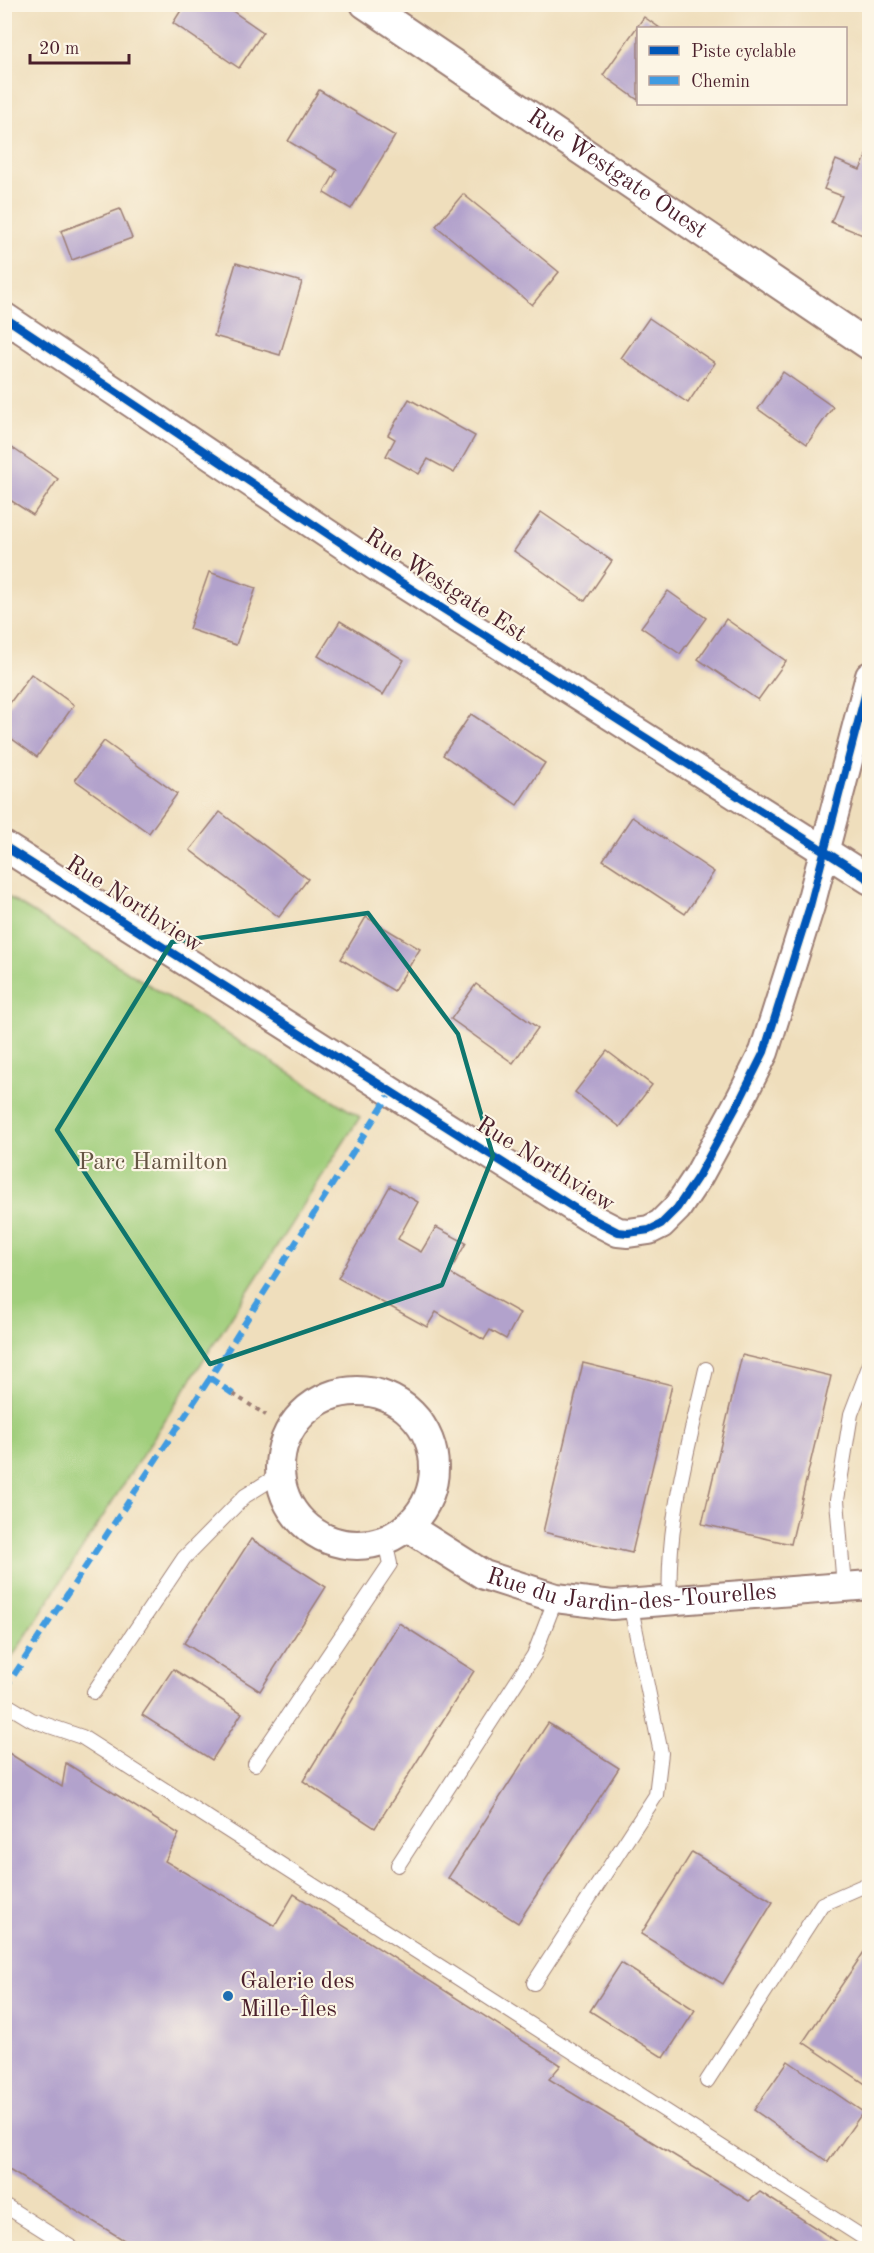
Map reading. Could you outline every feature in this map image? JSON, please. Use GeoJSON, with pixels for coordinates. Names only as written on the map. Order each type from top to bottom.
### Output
{"type":"FeatureCollection","features":[{"type":"Feature","properties":{"kind":"street","name":"Rue Westgate Ouest"},"geometry":{"type":"LineString","coordinates":[[365,4],[870,346]]}},
{"type":"Feature","properties":{"kind":"street","name":"Rue Westgate Est"},"geometry":{"type":"LineString","coordinates":[[4,317],[377,567],[870,880]]}},
{"type":"Feature","properties":{"kind":"street","name":"Rue Northview"},"geometry":{"type":"LineString","coordinates":[[4,846],[587,1216],[618,1232],[649,1230],[670,1216],[699,1174],[764,1052],[810,906],[870,676]]}},
{"type":"Feature","properties":{"kind":"street"},"geometry":{"type":"LineString","coordinates":[[363,1391],[377,1393],[401,1404],[420,1424],[430,1443],[435,1470],[430,1496],[397,1534],[358,1546],[332,1542],[317,1534],[296,1517],[283,1493],[279,1465],[285,1438],[300,1416],[312,1405],[336,1394],[363,1391]]}},
{"type":"Feature","properties":{"kind":"street","name":"Rue du Jardin-des-Tourelles"},"geometry":{"type":"LineString","coordinates":[[397,1534],[484,1575],[556,1598],[612,1605],[857,1586]]}},
{"type":"Feature","properties":{"kind":"lane"},"geometry":{"type":"LineString","coordinates":[[857,1586],[837,1500],[851,1414],[870,1364]]}},
{"type":"Feature","properties":{"kind":"lane"},"geometry":{"type":"LineString","coordinates":[[670,1600],[669,1570],[675,1510],[706,1369]]}},
{"type":"Feature","properties":{"kind":"lane"},"geometry":{"type":"LineString","coordinates":[[94,1692],[184,1558],[244,1496],[280,1474]]}},
{"type":"Feature","properties":{"kind":"lane"},"geometry":{"type":"LineString","coordinates":[[255,1764],[390,1563],[397,1534]]}},
{"type":"Feature","properties":{"kind":"lane"},"geometry":{"type":"LineString","coordinates":[[398,1865],[534,1655],[556,1598]]}},
{"type":"Feature","properties":{"kind":"lane"},"geometry":{"type":"LineString","coordinates":[[534,1983],[656,1795],[661,1753],[630,1603]]}},
{"type":"Feature","properties":{"kind":"lane"},"geometry":{"type":"LineString","coordinates":[[4,1703],[32,1720],[82,1737],[870,2242]]}},
{"type":"Feature","properties":{"kind":"lane"},"geometry":{"type":"LineString","coordinates":[[707,2081],[822,1904],[870,1883]]}},
{"type":"Feature","properties":{"kind":"lane"},"geometry":{"type":"LineString","coordinates":[[4,2205],[72,2248]]}},
{"type":"Feature","properties":{"kind":"path"},"geometry":{"type":"LineString","coordinates":[[232,1394],[266,1415]]}},
{"type":"Feature","properties":{"kind":"highlighted area"},"geometry":{"type":"Polygon","coordinates":[[[368,913],[458,1034],[493,1156],[442,1285],[210,1364],[57,1130],[172,942],[368,913]]]}},
{"type":"Feature","properties":{"kind":"green space","name":"Parc Hamilton"},"geometry":{"type":"Polygon","coordinates":[[[5,895],[360,1117],[11,1659],[4,1655],[5,895]]]}},
{"type":"Feature","properties":{"kind":"building"},"geometry":{"type":"Polygon","coordinates":[[[185,4],[222,4],[263,32],[239,68],[173,23],[185,4]]]}},
{"type":"Feature","properties":{"kind":"building"},"geometry":{"type":"Polygon","coordinates":[[[644,17],[659,27],[637,27],[637,99],[603,75],[644,17]]]}},
{"type":"Feature","properties":{"kind":"building"},"geometry":{"type":"Polygon","coordinates":[[[319,90],[395,136],[351,209],[324,193],[337,170],[288,141],[319,90]]]}},
{"type":"Feature","properties":{"kind":"building"},"geometry":{"type":"Polygon","coordinates":[[[870,148],[870,238],[831,222],[842,196],[824,189],[836,160],[860,170],[870,148]]]}},
{"type":"Feature","properties":{"kind":"building"},"geometry":{"type":"Polygon","coordinates":[[[463,194],[559,272],[532,305],[436,226],[463,194]]]}},
{"type":"Feature","properties":{"kind":"building"},"geometry":{"type":"Polygon","coordinates":[[[120,209],[132,238],[72,260],[61,231],[120,209]]]}},
{"type":"Feature","properties":{"kind":"building"},"geometry":{"type":"Polygon","coordinates":[[[236,263],[302,282],[280,355],[214,336],[236,263]]]}},
{"type":"Feature","properties":{"kind":"building"},"geometry":{"type":"Polygon","coordinates":[[[649,318],[715,363],[688,403],[621,358],[649,318]]]}},
{"type":"Feature","properties":{"kind":"building"},"geometry":{"type":"Polygon","coordinates":[[[783,372],[833,407],[807,444],[758,409],[783,372]]]}},
{"type":"Feature","properties":{"kind":"building"},"geometry":{"type":"Polygon","coordinates":[[[409,399],[475,436],[454,473],[428,459],[419,474],[386,456],[395,439],[388,435],[409,399]]]}},
{"type":"Feature","properties":{"kind":"building"},"geometry":{"type":"Polygon","coordinates":[[[8,445],[58,479],[33,515],[4,496],[4,451],[8,445]]]}},
{"type":"Feature","properties":{"kind":"building"},"geometry":{"type":"Polygon","coordinates":[[[541,512],[612,561],[585,601],[514,551],[541,512]]]}},
{"type":"Feature","properties":{"kind":"building"},"geometry":{"type":"Polygon","coordinates":[[[209,572],[256,588],[236,645],[189,629],[209,572]]]}},
{"type":"Feature","properties":{"kind":"building"},"geometry":{"type":"Polygon","coordinates":[[[668,591],[706,618],[680,654],[641,627],[668,591]]]}},
{"type":"Feature","properties":{"kind":"building"},"geometry":{"type":"Polygon","coordinates":[[[726,619],[786,661],[758,700],[698,659],[726,619]]]}},
{"type":"Feature","properties":{"kind":"building"},"geometry":{"type":"Polygon","coordinates":[[[340,621],[404,660],[383,695],[318,656],[340,621]]]}},
{"type":"Feature","properties":{"kind":"building"},"geometry":{"type":"Polygon","coordinates":[[[31,674],[74,705],[37,757],[4,733],[4,711],[31,674]]]}},
{"type":"Feature","properties":{"kind":"building"},"geometry":{"type":"Polygon","coordinates":[[[471,714],[545,763],[517,805],[443,755],[471,714]]]}},
{"type":"Feature","properties":{"kind":"building"},"geometry":{"type":"Polygon","coordinates":[[[104,741],[177,794],[149,833],[75,780],[104,741]]]}},
{"type":"Feature","properties":{"kind":"building"},"geometry":{"type":"Polygon","coordinates":[[[220,812],[308,879],[279,917],[190,850],[220,812]]]}},
{"type":"Feature","properties":{"kind":"building"},"geometry":{"type":"Polygon","coordinates":[[[632,817],[714,872],[685,914],[603,860],[632,817]]]}},
{"type":"Feature","properties":{"kind":"building"},"geometry":{"type":"Polygon","coordinates":[[[366,917],[420,949],[394,991],[341,959],[366,917]]]}},
{"type":"Feature","properties":{"kind":"building"},"geometry":{"type":"Polygon","coordinates":[[[476,984],[538,1028],[513,1063],[451,1019],[476,984]]]}},
{"type":"Feature","properties":{"kind":"building"},"geometry":{"type":"Polygon","coordinates":[[[607,1051],[652,1085],[620,1127],[575,1092],[607,1051]]]}},
{"type":"Feature","properties":{"kind":"building"},"geometry":{"type":"Polygon","coordinates":[[[390,1186],[418,1202],[398,1239],[421,1252],[436,1227],[466,1243],[449,1273],[520,1313],[506,1339],[490,1330],[484,1340],[436,1312],[427,1327],[338,1278],[390,1186]]]}},
{"type":"Feature","properties":{"kind":"building"},"geometry":{"type":"Polygon","coordinates":[[[742,1355],[831,1376],[791,1544],[702,1524],[742,1355]]]}},
{"type":"Feature","properties":{"kind":"building"},"geometry":{"type":"Polygon","coordinates":[[[583,1363],[672,1385],[632,1553],[543,1532],[583,1363]]]}},
{"type":"Feature","properties":{"kind":"building"},"geometry":{"type":"Polygon","coordinates":[[[251,1539],[326,1587],[260,1691],[184,1643],[251,1539]]]}},
{"type":"Feature","properties":{"kind":"building"},"geometry":{"type":"Polygon","coordinates":[[[399,1623],[474,1671],[375,1828],[303,1781],[399,1623]]]}},
{"type":"Feature","properties":{"kind":"building"},"geometry":{"type":"Polygon","coordinates":[[[173,1669],[242,1713],[212,1760],[142,1715],[173,1669]]]}},
{"type":"Feature","properties":{"kind":"building"},"geometry":{"type":"Polygon","coordinates":[[[548,1723],[619,1768],[518,1923],[448,1878],[548,1723]]]}},
{"type":"Feature","properties":{"kind":"building","name":"Galerie des Mille-Îles"},"geometry":{"type":"Polygon","coordinates":[[[4,1750],[62,1787],[66,1763],[179,1834],[165,1861],[275,1926],[294,1894],[561,2065],[549,2079],[749,2201],[760,2192],[847,2248],[137,2248],[4,2167],[4,1750]]]}},
{"type":"Feature","properties":{"kind":"building"},"geometry":{"type":"Polygon","coordinates":[[[692,1852],[773,1902],[723,1984],[641,1934],[692,1852]]]}},
{"type":"Feature","properties":{"kind":"building"},"geometry":{"type":"Polygon","coordinates":[[[870,1943],[870,2087],[803,2042],[870,1943]]]}},
{"type":"Feature","properties":{"kind":"building"},"geometry":{"type":"Polygon","coordinates":[[[621,1963],[695,2010],[664,2058],[590,2011],[621,1963]]]}},
{"type":"Feature","properties":{"kind":"building"},"geometry":{"type":"Polygon","coordinates":[[[788,2061],[863,2112],[828,2162],[754,2110],[788,2061]]]}},
{"type":"Feature","properties":{"kind":"marked path"},"geometry":{"type":"LineString","coordinates":[[233,1394],[210,1378],[391,1092]]}},
{"type":"Feature","properties":{"kind":"marked path"},"geometry":{"type":"LineString","coordinates":[[4,1690],[210,1378]]}},
{"type":"Feature","properties":{"kind":"cycle path"},"geometry":{"type":"LineString","coordinates":[[4,317],[377,567],[870,880]]}},
{"type":"Feature","properties":{"kind":"cycle path"},"geometry":{"type":"LineString","coordinates":[[4,846],[587,1216],[618,1232],[649,1230],[661,1224],[677,1208],[699,1175],[764,1052],[810,906],[870,676]]}},
{"type":"Feature","properties":{"kind":"place","name":"Galerie des Mille-Îles"},"geometry":{"type":"Point","coordinates":[228,1996]}}]}
